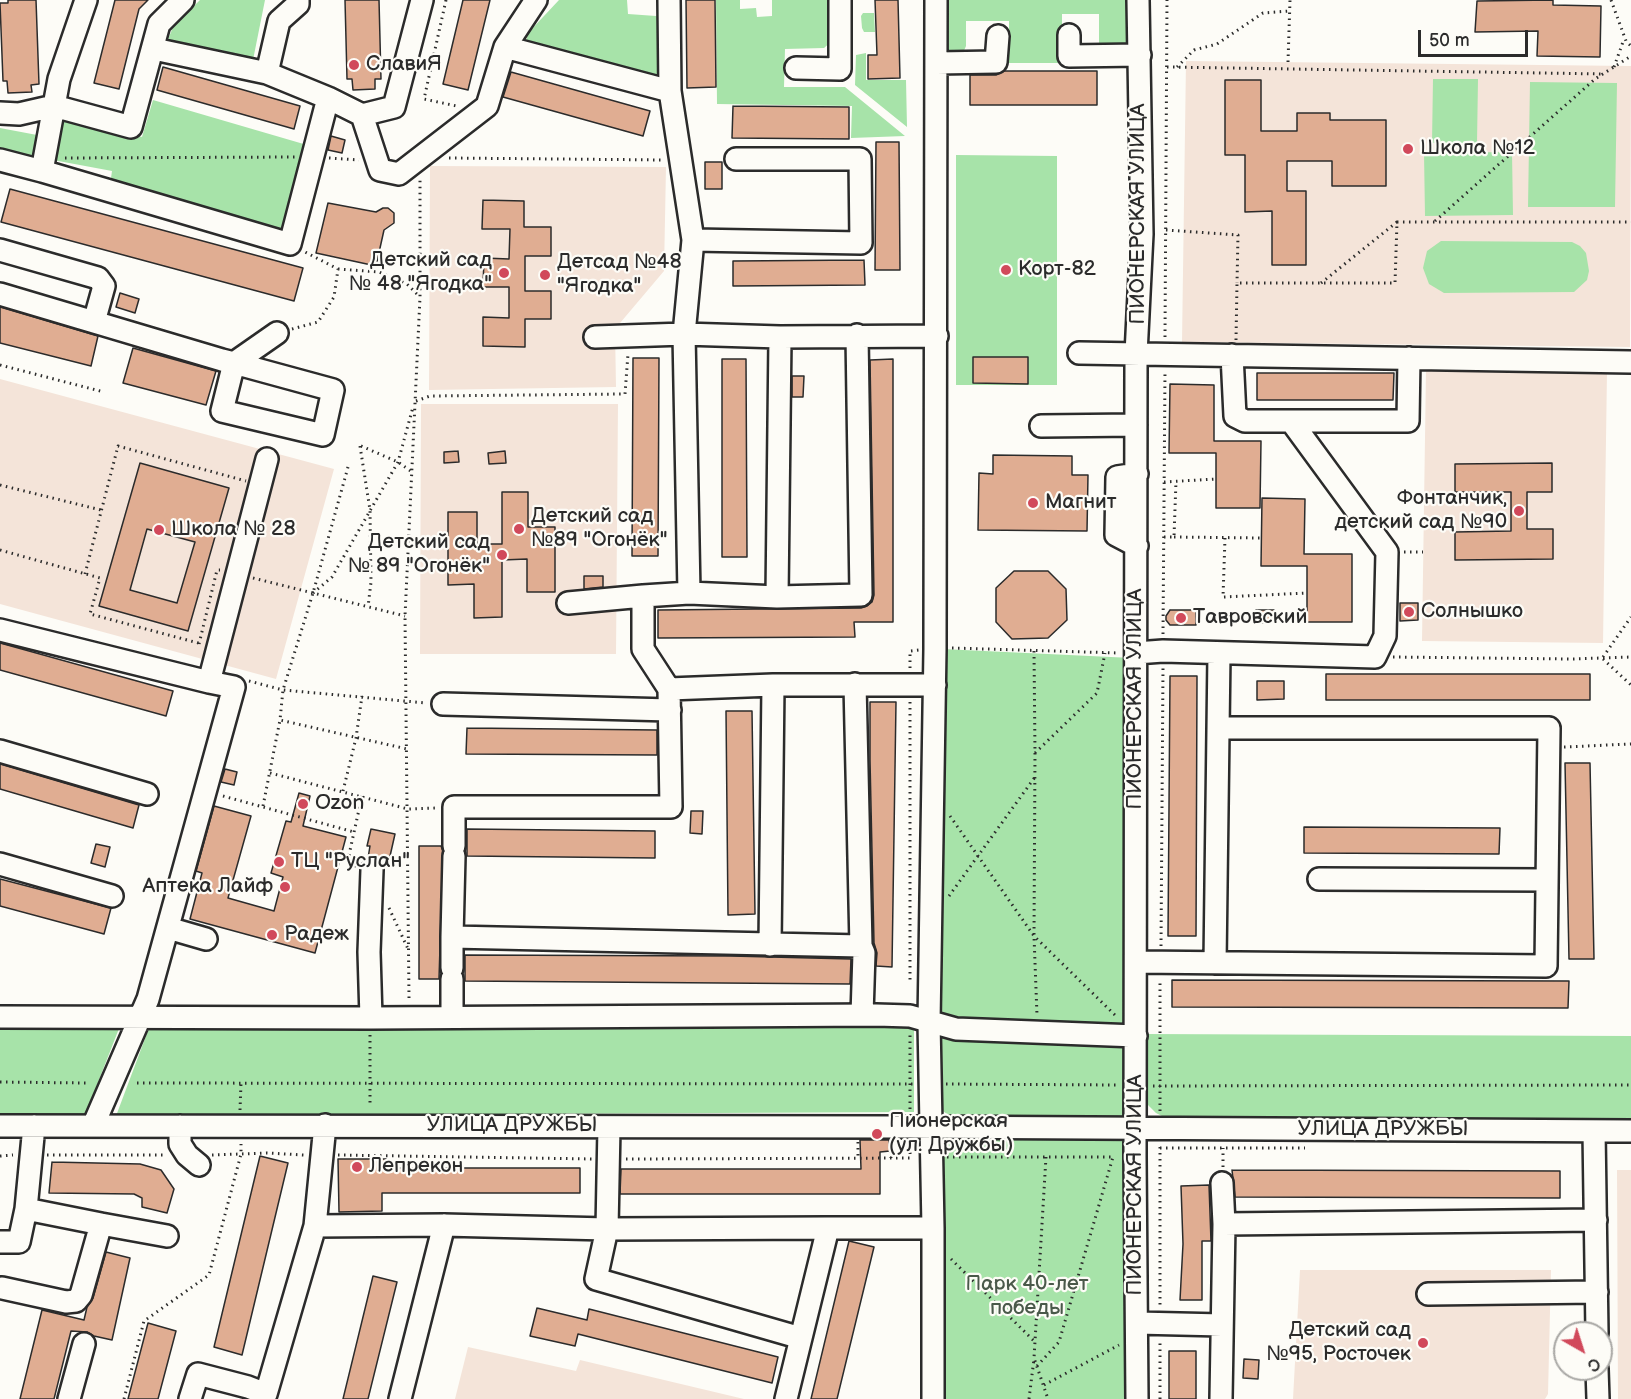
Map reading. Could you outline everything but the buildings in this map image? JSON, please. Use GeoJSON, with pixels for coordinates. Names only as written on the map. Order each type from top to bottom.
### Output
{"type":"FeatureCollection","features":[{"type":"Feature","properties":{"kind":"street"},"geometry":{"type":"LineString","coordinates":[[42,171],[59,79],[86,0]]}},
{"type":"Feature","properties":{"kind":"street"},"geometry":{"type":"LineString","coordinates":[[0,113],[19,114],[54,106],[131,127],[159,24],[183,0]]}},
{"type":"Feature","properties":{"kind":"street"},"geometry":{"type":"LineString","coordinates":[[267,73],[279,21],[298,4],[298,0]]}},
{"type":"Feature","properties":{"kind":"street"},"geometry":{"type":"LineString","coordinates":[[154,49],[267,73],[328,98],[362,115],[394,107],[422,0]]}},
{"type":"Feature","properties":{"kind":"street"},"geometry":{"type":"LineString","coordinates":[[362,115],[380,170],[399,174],[487,106],[505,47],[536,0]]}},
{"type":"Feature","properties":{"kind":"street"},"geometry":{"type":"LineString","coordinates":[[669,0],[670,91],[693,240],[684,334],[689,593]]}},
{"type":"Feature","properties":{"kind":"street"},"geometry":{"type":"LineString","coordinates":[[796,68],[840,69],[840,0]]}},
{"type":"Feature","properties":{"kind":"street"},"geometry":{"type":"LineString","coordinates":[[933,1399],[931,1128],[920,1084],[920,1019],[931,922],[935,685],[936,0]]}},
{"type":"Feature","properties":{"kind":"street","name":"ПИОНЕРСКАЯ УЛИЦА"},"geometry":{"type":"LineString","coordinates":[[1137,1399],[1136,962],[1129,653],[1137,546],[1136,354],[1142,234],[1138,0]]}},
{"type":"Feature","properties":{"kind":"street"},"geometry":{"type":"LineString","coordinates":[[1068,35],[1069,56],[1140,55]]}},
{"type":"Feature","properties":{"kind":"street"},"geometry":{"type":"LineString","coordinates":[[937,63],[996,62],[998,36]]}},
{"type":"Feature","properties":{"kind":"street"},"geometry":{"type":"LineString","coordinates":[[505,47],[670,91]]}},
{"type":"Feature","properties":{"kind":"street"},"geometry":{"type":"LineString","coordinates":[[0,160],[290,244],[328,98]]}},
{"type":"Feature","properties":{"kind":"street"},"geometry":{"type":"LineString","coordinates":[[693,240],[861,243],[860,159],[736,159]]}},
{"type":"Feature","properties":{"kind":"street"},"geometry":{"type":"LineString","coordinates":[[0,250],[98,278],[104,286],[94,322]]}},
{"type":"Feature","properties":{"kind":"street"},"geometry":{"type":"LineString","coordinates":[[0,294],[234,363],[333,390],[323,435],[222,411],[234,363],[277,333]]}},
{"type":"Feature","properties":{"kind":"street"},"geometry":{"type":"LineString","coordinates":[[595,337],[684,334],[780,337],[937,336]]}},
{"type":"Feature","properties":{"kind":"street"},"geometry":{"type":"LineString","coordinates":[[568,603],[689,593],[777,597],[861,596],[857,335]]}},
{"type":"Feature","properties":{"kind":"street"},"geometry":{"type":"LineString","coordinates":[[777,597],[780,337]]}},
{"type":"Feature","properties":{"kind":"street"},"geometry":{"type":"LineString","coordinates":[[1079,353],[1409,358],[1565,366],[1631,362]]}},
{"type":"Feature","properties":{"kind":"street"},"geometry":{"type":"LineString","coordinates":[[1234,355],[1235,416],[1245,421],[1408,421],[1409,358]]}},
{"type":"Feature","properties":{"kind":"street"},"geometry":{"type":"LineString","coordinates":[[1129,653],[1163,651],[1375,657],[1385,636],[1387,552],[1292,421]]}},
{"type":"Feature","properties":{"kind":"street"},"geometry":{"type":"LineString","coordinates":[[1041,426],[1136,425]]}},
{"type":"Feature","properties":{"kind":"street"},"geometry":{"type":"LineString","coordinates":[[209,682],[267,459]]}},
{"type":"Feature","properties":{"kind":"street"},"geometry":{"type":"LineString","coordinates":[[452,1017],[454,807],[671,807],[670,700],[643,649],[643,596]]}},
{"type":"Feature","properties":{"kind":"street"},"geometry":{"type":"LineString","coordinates":[[0,630],[234,687],[148,999],[93,1126]]}},
{"type":"Feature","properties":{"kind":"street"},"geometry":{"type":"LineString","coordinates":[[1215,963],[1219,653]]}},
{"type":"Feature","properties":{"kind":"street"},"geometry":{"type":"LineString","coordinates":[[855,684],[861,946],[864,953],[862,1015]]}},
{"type":"Feature","properties":{"kind":"street"},"geometry":{"type":"LineString","coordinates":[[443,704],[670,700],[773,685],[935,685]]}},
{"type":"Feature","properties":{"kind":"street"},"geometry":{"type":"LineString","coordinates":[[770,945],[773,685]]}},
{"type":"Feature","properties":{"kind":"street"},"geometry":{"type":"LineString","coordinates":[[1136,962],[1546,966],[1549,728],[1218,728]]}},
{"type":"Feature","properties":{"kind":"street"},"geometry":{"type":"LineString","coordinates":[[0,751],[147,794]]}},
{"type":"Feature","properties":{"kind":"street"},"geometry":{"type":"LineString","coordinates":[[0,864],[112,896]]}},
{"type":"Feature","properties":{"kind":"street"},"geometry":{"type":"LineString","coordinates":[[370,1027],[369,952],[372,870]]}},
{"type":"Feature","properties":{"kind":"street"},"geometry":{"type":"LineString","coordinates":[[1320,879],[1547,880]]}},
{"type":"Feature","properties":{"kind":"street"},"geometry":{"type":"LineString","coordinates":[[168,928],[206,939]]}},
{"type":"Feature","properties":{"kind":"street"},"geometry":{"type":"LineString","coordinates":[[452,937],[861,946]]}},
{"type":"Feature","properties":{"kind":"street"},"geometry":{"type":"LineString","coordinates":[[0,1017],[140,1017],[370,1027],[452,1017],[862,1015],[920,1019],[956,1029],[1136,1036]]}},
{"type":"Feature","properties":{"kind":"street"},"geometry":{"type":"LineString","coordinates":[[190,1399],[198,1374],[266,1394],[315,1226],[325,1125]]}},
{"type":"Feature","properties":{"kind":"street","name":"УЛИЦА ДРУЖБЫ"},"geometry":{"type":"LineString","coordinates":[[0,1126],[325,1125],[1631,1131]]}},
{"type":"Feature","properties":{"kind":"street"},"geometry":{"type":"LineString","coordinates":[[0,1242],[19,1242],[26,1209],[34,1126]]}},
{"type":"Feature","properties":{"kind":"street"},"geometry":{"type":"LineString","coordinates":[[180,1126],[180,1144],[193,1160]]}},
{"type":"Feature","properties":{"kind":"street"},"geometry":{"type":"LineString","coordinates":[[609,1127],[607,1229],[596,1279],[801,1338]]}},
{"type":"Feature","properties":{"kind":"street"},"geometry":{"type":"LineString","coordinates":[[1594,1131],[1597,1321]]}},
{"type":"Feature","properties":{"kind":"street"},"geometry":{"type":"LineString","coordinates":[[1221,1399],[1224,1224],[1222,1184]]}},
{"type":"Feature","properties":{"kind":"street"},"geometry":{"type":"LineString","coordinates":[[26,1209],[167,1236]]}},
{"type":"Feature","properties":{"kind":"street"},"geometry":{"type":"LineString","coordinates":[[1224,1224],[1596,1220]]}},
{"type":"Feature","properties":{"kind":"street"},"geometry":{"type":"LineString","coordinates":[[0,1290],[66,1302],[75,1301],[81,1294],[101,1224]]}},
{"type":"Feature","properties":{"kind":"street"},"geometry":{"type":"LineString","coordinates":[[315,1226],[444,1225],[607,1229],[828,1228],[933,1235]]}},
{"type":"Feature","properties":{"kind":"street"},"geometry":{"type":"LineString","coordinates":[[400,1399],[444,1225]]}},
{"type":"Feature","properties":{"kind":"street"},"geometry":{"type":"LineString","coordinates":[[786,1399],[828,1228]]}},
{"type":"Feature","properties":{"kind":"street"},"geometry":{"type":"LineString","coordinates":[[1428,1294],[1597,1292]]}},
{"type":"Feature","properties":{"kind":"street"},"geometry":{"type":"LineString","coordinates":[[1137,1329],[1161,1324],[1222,1325]]}},
{"type":"Feature","properties":{"kind":"street"},"geometry":{"type":"LineString","coordinates":[[69,1399],[84,1344]]}},
{"type":"Feature","properties":{"kind":"street"},"geometry":{"type":"LineString","coordinates":[[1597,1381],[1598,1399]]}},
{"type":"Feature","properties":{"kind":"path"},"geometry":{"type":"LineString","coordinates":[[447,0],[424,99],[479,111]]}},
{"type":"Feature","properties":{"kind":"path"},"geometry":{"type":"LineString","coordinates":[[1160,1118],[1167,0]]}},
{"type":"Feature","properties":{"kind":"path"},"geometry":{"type":"LineString","coordinates":[[1288,62],[1290,0]]}},
{"type":"Feature","properties":{"kind":"path"},"geometry":{"type":"LineString","coordinates":[[1611,0],[1624,37],[1631,46]]}},
{"type":"Feature","properties":{"kind":"path"},"geometry":{"type":"LineString","coordinates":[[1176,67],[1194,50],[1218,44],[1263,13],[1289,11]]}},
{"type":"Feature","properties":{"kind":"path"},"geometry":{"type":"LineString","coordinates":[[1614,67],[1624,37]]}},
{"type":"Feature","properties":{"kind":"path"},"geometry":{"type":"LineString","coordinates":[[1435,221],[1595,79],[1631,56]]}},
{"type":"Feature","properties":{"kind":"path"},"geometry":{"type":"LineString","coordinates":[[1167,67],[1604,74]]}},
{"type":"Feature","properties":{"kind":"path"},"geometry":{"type":"LineString","coordinates":[[42,171],[55,158],[377,159]]}},
{"type":"Feature","properties":{"kind":"path"},"geometry":{"type":"LineString","coordinates":[[409,998],[405,616],[420,297],[420,158],[680,160]]}},
{"type":"Feature","properties":{"kind":"path"},"geometry":{"type":"LineString","coordinates":[[1237,283],[1395,283],[1396,222]]}},
{"type":"Feature","properties":{"kind":"path"},"geometry":{"type":"LineString","coordinates":[[1320,283],[1396,222],[1631,222]]}},
{"type":"Feature","properties":{"kind":"path"},"geometry":{"type":"LineString","coordinates":[[1166,230],[1238,235],[1234,355]]}},
{"type":"Feature","properties":{"kind":"path"},"geometry":{"type":"LineString","coordinates":[[290,244],[338,269],[379,272],[407,284],[420,297]]}},
{"type":"Feature","properties":{"kind":"path"},"geometry":{"type":"LineString","coordinates":[[277,333],[318,322],[334,297],[338,269]]}},
{"type":"Feature","properties":{"kind":"path"},"geometry":{"type":"LineString","coordinates":[[415,402],[430,396],[625,394],[629,335]]}},
{"type":"Feature","properties":{"kind":"path"},"geometry":{"type":"LineString","coordinates":[[0,365],[104,392]]}},
{"type":"Feature","properties":{"kind":"path"},"geometry":{"type":"LineString","coordinates":[[313,593],[332,577],[398,462],[415,402]]}},
{"type":"Feature","properties":{"kind":"path"},"geometry":{"type":"LineString","coordinates":[[85,574],[118,446],[260,485]]}},
{"type":"Feature","properties":{"kind":"path"},"geometry":{"type":"LineString","coordinates":[[368,607],[371,582],[370,510],[360,446],[398,462],[412,472]]}},
{"type":"Feature","properties":{"kind":"path"},"geometry":{"type":"LineString","coordinates":[[263,806],[280,720],[283,690],[348,468]]}},
{"type":"Feature","properties":{"kind":"path"},"geometry":{"type":"LineString","coordinates":[[1164,482],[1216,479]]}},
{"type":"Feature","properties":{"kind":"path"},"geometry":{"type":"LineString","coordinates":[[1174,537],[1176,481]]}},
{"type":"Feature","properties":{"kind":"path"},"geometry":{"type":"LineString","coordinates":[[0,485],[101,510]]}},
{"type":"Feature","properties":{"kind":"path"},"geometry":{"type":"LineString","coordinates":[[1164,537],[1261,538]]}},
{"type":"Feature","properties":{"kind":"path"},"geometry":{"type":"LineString","coordinates":[[1225,538],[1224,597],[1307,593]]}},
{"type":"Feature","properties":{"kind":"path"},"geometry":{"type":"LineString","coordinates":[[0,550],[100,578],[90,614],[206,646]]}},
{"type":"Feature","properties":{"kind":"path"},"geometry":{"type":"LineString","coordinates":[[199,644],[218,570],[405,616]]}},
{"type":"Feature","properties":{"kind":"path"},"geometry":{"type":"LineString","coordinates":[[1602,658],[1631,617]]}},
{"type":"Feature","properties":{"kind":"path"},"geometry":{"type":"LineString","coordinates":[[943,648],[1129,653]]}},
{"type":"Feature","properties":{"kind":"path"},"geometry":{"type":"LineString","coordinates":[[910,987],[910,651],[928,649]]}},
{"type":"Feature","properties":{"kind":"path"},"geometry":{"type":"LineString","coordinates":[[1034,651],[1034,936],[1037,1031]]}},
{"type":"Feature","properties":{"kind":"path"},"geometry":{"type":"LineString","coordinates":[[1035,753],[1097,693],[1105,653]]}},
{"type":"Feature","properties":{"kind":"path"},"geometry":{"type":"LineString","coordinates":[[1375,657],[1631,657]]}},
{"type":"Feature","properties":{"kind":"path"},"geometry":{"type":"LineString","coordinates":[[1602,658],[1631,685]]}},
{"type":"Feature","properties":{"kind":"path"},"geometry":{"type":"LineString","coordinates":[[242,680],[283,690],[443,704]]}},
{"type":"Feature","properties":{"kind":"path"},"geometry":{"type":"LineString","coordinates":[[342,791],[356,738],[363,696]]}},
{"type":"Feature","properties":{"kind":"path"},"geometry":{"type":"LineString","coordinates":[[280,720],[407,749]]}},
{"type":"Feature","properties":{"kind":"path"},"geometry":{"type":"LineString","coordinates":[[1548,747],[1631,744]]}},
{"type":"Feature","properties":{"kind":"path"},"geometry":{"type":"LineString","coordinates":[[270,773],[408,809],[454,807]]}},
{"type":"Feature","properties":{"kind":"path"},"geometry":{"type":"LineString","coordinates":[[931,922],[1035,777]]}},
{"type":"Feature","properties":{"kind":"path"},"geometry":{"type":"LineString","coordinates":[[932,790],[1034,936],[1136,1036]]}},
{"type":"Feature","properties":{"kind":"path"},"geometry":{"type":"LineString","coordinates":[[205,792],[354,832]]}},
{"type":"Feature","properties":{"kind":"path"},"geometry":{"type":"LineString","coordinates":[[0,1156],[193,1160],[267,1153],[323,1156],[353,1154],[398,1157],[607,1160],[910,1158],[910,1127],[920,1084],[920,1019]]}},
{"type":"Feature","properties":{"kind":"path"},"geometry":{"type":"LineString","coordinates":[[370,1027],[370,1107]]}},
{"type":"Feature","properties":{"kind":"path"},"geometry":{"type":"LineString","coordinates":[[0,1082],[86,1083]]}},
{"type":"Feature","properties":{"kind":"path"},"geometry":{"type":"LineString","coordinates":[[137,1083],[1631,1085]]}},
{"type":"Feature","properties":{"kind":"path"},"geometry":{"type":"LineString","coordinates":[[240,1115],[241,1083]]}},
{"type":"Feature","properties":{"kind":"path"},"geometry":{"type":"LineString","coordinates":[[124,1399],[144,1321],[209,1275],[241,1154],[241,1136]]}},
{"type":"Feature","properties":{"kind":"path"},"geometry":{"type":"LineString","coordinates":[[1160,1142],[1160,1399]]}},
{"type":"Feature","properties":{"kind":"path"},"geometry":{"type":"LineString","coordinates":[[940,1157],[1122,1157]]}},
{"type":"Feature","properties":{"kind":"path"},"geometry":{"type":"LineString","coordinates":[[1029,1399],[1034,1358],[1046,1157]]}},
{"type":"Feature","properties":{"kind":"path"},"geometry":{"type":"LineString","coordinates":[[1037,1366],[1059,1342],[1113,1157]]}},
{"type":"Feature","properties":{"kind":"path"},"geometry":{"type":"LineString","coordinates":[[1150,1157],[1160,1157]]}},
{"type":"Feature","properties":{"kind":"path"},"geometry":{"type":"LineString","coordinates":[[933,1235],[1035,1342]]}},
{"type":"Feature","properties":{"kind":"path"},"geometry":{"type":"LineString","coordinates":[[1044,1385],[1137,1329]]}},
{"type":"Feature","properties":{"kind":"path"},"geometry":{"type":"LineString","coordinates":[[1034,1358],[1048,1399]]}},
{"type":"Feature","properties":{"kind":"shaded area","name":"Школа №12"},"geometry":{"type":"Polygon","coordinates":[[[1186,61],[1631,66],[1630,347],[1182,342],[1186,61]]]}},
{"type":"Feature","properties":{"kind":"shaded area","name":"Детсад №48 \"Ягодка\""},"geometry":{"type":"Polygon","coordinates":[[[430,166],[666,167],[664,271],[615,329],[616,387],[429,390],[430,166]]]}},
{"type":"Feature","properties":{"kind":"shaded area"},"geometry":{"type":"Polygon","coordinates":[[[1426,370],[1607,372],[1603,643],[1422,641],[1426,370]]]}},
{"type":"Feature","properties":{"kind":"shaded area","name":"Школа № 28"},"geometry":{"type":"Polygon","coordinates":[[[0,379],[334,469],[276,679],[0,604],[0,379]]]}},
{"type":"Feature","properties":{"kind":"shaded area","name":"Детский сад №89 \"Огонёк\""},"geometry":{"type":"Polygon","coordinates":[[[421,404],[618,404],[616,654],[420,654],[421,404]]]}},
{"type":"Feature","properties":{"kind":"shaded area"},"geometry":{"type":"Polygon","coordinates":[[[1617,1170],[1631,1170],[1631,1399],[1618,1399],[1617,1170]]]}},
{"type":"Feature","properties":{"kind":"shaded area","name":"Детский сад №95, Росточек"},"geometry":{"type":"Polygon","coordinates":[[[1300,1270],[1551,1270],[1548,1394],[1545,1399],[1293,1399],[1300,1270]]]}},
{"type":"Feature","properties":{"kind":"shaded area"},"geometry":{"type":"Polygon","coordinates":[[[468,1347],[576,1371],[580,1360],[744,1399],[455,1399],[468,1347]]]}},
{"type":"Feature","properties":{"kind":"green space"},"geometry":{"type":"Polygon","coordinates":[[[200,0],[265,0],[253,60],[167,42],[173,27],[200,0]]]}},
{"type":"Feature","properties":{"kind":"green space"},"geometry":{"type":"Polygon","coordinates":[[[559,0],[627,0],[628,14],[656,16],[664,20],[661,79],[525,45],[528,33],[559,0]]]}},
{"type":"Feature","properties":{"kind":"green space"},"geometry":{"type":"Polygon","coordinates":[[[716,0],[740,0],[740,9],[756,8],[757,17],[772,16],[772,0],[836,0],[834,39],[824,48],[785,49],[784,87],[845,87],[905,136],[851,138],[852,106],[717,104],[716,0]]]}},
{"type":"Feature","properties":{"kind":"green space"},"geometry":{"type":"Polygon","coordinates":[[[941,0],[1129,0],[1130,47],[1099,48],[1099,14],[1062,14],[1062,63],[1009,63],[1009,21],[966,21],[966,46],[963,53],[949,54],[944,48],[941,0]]]}},
{"type":"Feature","properties":{"kind":"green space"},"geometry":{"type":"Polygon","coordinates":[[[863,13],[874,13],[875,32],[864,32],[861,16],[863,13]]]}},
{"type":"Feature","properties":{"kind":"green space"},"geometry":{"type":"Polygon","coordinates":[[[866,53],[866,80],[906,80],[907,127],[855,85],[856,55],[866,53]]]}},
{"type":"Feature","properties":{"kind":"green space"},"geometry":{"type":"Polygon","coordinates":[[[1433,79],[1478,79],[1477,143],[1432,143],[1433,79]]]}},
{"type":"Feature","properties":{"kind":"green space"},"geometry":{"type":"Polygon","coordinates":[[[1530,82],[1617,83],[1615,207],[1528,207],[1530,82]]]}},
{"type":"Feature","properties":{"kind":"green space"},"geometry":{"type":"Polygon","coordinates":[[[153,100],[307,145],[284,232],[110,185],[112,171],[53,160],[61,120],[68,117],[142,137],[153,100]]]}},
{"type":"Feature","properties":{"kind":"green space"},"geometry":{"type":"Polygon","coordinates":[[[0,128],[42,138],[38,163],[0,159],[0,128]]]}},
{"type":"Feature","properties":{"kind":"green space"},"geometry":{"type":"Polygon","coordinates":[[[1512,152],[1513,215],[1425,216],[1424,153],[1512,152]]]}},
{"type":"Feature","properties":{"kind":"green space","name":"Корт-82"},"geometry":{"type":"Polygon","coordinates":[[[956,155],[1057,156],[1057,385],[956,385],[956,155]]]}},
{"type":"Feature","properties":{"kind":"green space"},"geometry":{"type":"Polygon","coordinates":[[[1441,241],[1572,242],[1586,253],[1589,271],[1587,280],[1574,292],[1444,293],[1429,284],[1423,268],[1427,251],[1441,241]]]}},
{"type":"Feature","properties":{"kind":"green space"},"geometry":{"type":"Polygon","coordinates":[[[942,649],[1132,658],[1125,1120],[954,1119],[940,1109],[942,649]]]}},
{"type":"Feature","properties":{"kind":"green space"},"geometry":{"type":"Polygon","coordinates":[[[0,1025],[120,1026],[84,1118],[0,1117],[0,1025]]]}},
{"type":"Feature","properties":{"kind":"green space"},"geometry":{"type":"Polygon","coordinates":[[[914,1025],[914,1112],[116,1116],[149,1028],[914,1025]]]}},
{"type":"Feature","properties":{"kind":"green space"},"geometry":{"type":"Polygon","coordinates":[[[1144,1034],[1631,1036],[1631,1121],[1166,1118],[1156,1113],[1147,1104],[1143,1090],[1144,1034]]]}},
{"type":"Feature","properties":{"kind":"green space","name":"Парк 40-лет победы"},"geometry":{"type":"Polygon","coordinates":[[[1128,1135],[1127,1399],[940,1399],[940,1152],[943,1142],[949,1136],[1128,1135]]]}},
{"type":"Feature","properties":{"kind":"place","name":"СлавиЯ"},"geometry":{"type":"Point","coordinates":[354,65]}},
{"type":"Feature","properties":{"kind":"place","name":"Школа №12"},"geometry":{"type":"Point","coordinates":[1408,149]}},
{"type":"Feature","properties":{"kind":"place","name":"Корт-82"},"geometry":{"type":"Point","coordinates":[1006,270]}},
{"type":"Feature","properties":{"kind":"place","name":"Детский сад № 48 \"Ягодка\""},"geometry":{"type":"Point","coordinates":[504,273]}},
{"type":"Feature","properties":{"kind":"place","name":"Детсад №48 \"Ягодка\""},"geometry":{"type":"Point","coordinates":[545,275]}},
{"type":"Feature","properties":{"kind":"place","name":"Магнит"},"geometry":{"type":"Point","coordinates":[1033,503]}},
{"type":"Feature","properties":{"kind":"place","name":"Фонтанчик, детский сад №90"},"geometry":{"type":"Point","coordinates":[1519,511]}},
{"type":"Feature","properties":{"kind":"place","name":"Детский сад №89 \"Огонёк\""},"geometry":{"type":"Point","coordinates":[519,529]}},
{"type":"Feature","properties":{"kind":"place","name":"Школа № 28"},"geometry":{"type":"Point","coordinates":[159,530]}},
{"type":"Feature","properties":{"kind":"place","name":"Детский сад № 89 \"Огонёк\""},"geometry":{"type":"Point","coordinates":[502,555]}},
{"type":"Feature","properties":{"kind":"place","name":"Солнышко"},"geometry":{"type":"Point","coordinates":[1409,612]}},
{"type":"Feature","properties":{"kind":"place","name":"Тавровский"},"geometry":{"type":"Point","coordinates":[1181,618]}},
{"type":"Feature","properties":{"kind":"place","name":"Ozon"},"geometry":{"type":"Point","coordinates":[303,804]}},
{"type":"Feature","properties":{"kind":"place","name":"ТЦ \"Руслан\""},"geometry":{"type":"Point","coordinates":[279,862]}},
{"type":"Feature","properties":{"kind":"place","name":"Аптека Лайф"},"geometry":{"type":"Point","coordinates":[285,887]}},
{"type":"Feature","properties":{"kind":"place","name":"Радеж"},"geometry":{"type":"Point","coordinates":[272,935]}},
{"type":"Feature","properties":{"kind":"place","name":"Пионерская (ул. Дружбы)"},"geometry":{"type":"Point","coordinates":[877,1134]}},
{"type":"Feature","properties":{"kind":"place","name":"Лепрекон"},"geometry":{"type":"Point","coordinates":[357,1167]}},
{"type":"Feature","properties":{"kind":"place","name":"Детский сад №95, Росточек"},"geometry":{"type":"Point","coordinates":[1423,1343]}}]}
